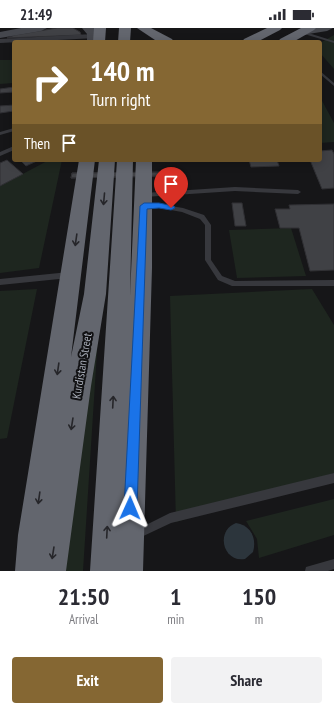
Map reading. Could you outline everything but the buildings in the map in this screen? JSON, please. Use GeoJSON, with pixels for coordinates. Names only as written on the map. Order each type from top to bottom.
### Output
{"type":"FeatureCollection","features":[{"type":"Feature","properties":{"kind":"highway"},"geometry":{"type":"LineString","coordinates":[[110,40],[111,28]]}},
{"type":"Feature","properties":{"kind":"highway"},"geometry":{"type":"LineString","coordinates":[[124,28],[124,40]]}},
{"type":"Feature","properties":{"kind":"highway"},"geometry":{"type":"LineString","coordinates":[[140,28],[140,40]]}},
{"type":"Feature","properties":{"kind":"highway"},"geometry":{"type":"LineString","coordinates":[[143,28],[164,40]]}},
{"type":"Feature","properties":{"kind":"highway"},"geometry":{"type":"LineString","coordinates":[[253,40],[276,28]]}},
{"type":"Feature","properties":{"kind":"highway"},"geometry":{"type":"LineString","coordinates":[[288,40],[306,30]]}},
{"type":"Feature","properties":{"kind":"highway","name":"Kurdistan Street"},"geometry":{"type":"LineString","coordinates":[[31,571],[34,535],[87,162]]}},
{"type":"Feature","properties":{"kind":"highway","name":"Kurdistan Street"},"geometry":{"type":"LineString","coordinates":[[50,571],[78,386],[95,294],[107,162]]}},
{"type":"Feature","properties":{"kind":"highway"},"geometry":{"type":"LineString","coordinates":[[106,571],[125,162]]}},
{"type":"Feature","properties":{"kind":"highway"},"geometry":{"type":"LineString","coordinates":[[127,571],[130,537],[132,448],[137,376],[144,200],[144,162]]}},
{"type":"Feature","properties":{"kind":"street"},"geometry":{"type":"LineString","coordinates":[[0,31],[18,28]]}},
{"type":"Feature","properties":{"kind":"street"},"geometry":{"type":"LineString","coordinates":[[0,35],[40,28]]}},
{"type":"Feature","properties":{"kind":"street"},"geometry":{"type":"LineString","coordinates":[[306,30],[327,28]]}},
{"type":"Feature","properties":{"kind":"street"},"geometry":{"type":"LineString","coordinates":[[16,40],[94,35]]}},
{"type":"Feature","properties":{"kind":"street"},"geometry":{"type":"LineString","coordinates":[[0,41],[12,40]]}},
{"type":"Feature","properties":{"kind":"lane"},"geometry":{"type":"LineString","coordinates":[[306,30],[334,42]]}},
{"type":"Feature","properties":{"kind":"lane"},"geometry":{"type":"LineString","coordinates":[[322,74],[334,85]]}},
{"type":"Feature","properties":{"kind":"lane"},"geometry":{"type":"LineString","coordinates":[[0,134],[12,130]]}},
{"type":"Feature","properties":{"kind":"lane"},"geometry":{"type":"LineString","coordinates":[[0,154],[12,149]]}},
{"type":"Feature","properties":{"kind":"lane"},"geometry":{"type":"LineString","coordinates":[[144,200],[235,189],[298,192]]}},
{"type":"Feature","properties":{"kind":"lane"},"geometry":{"type":"LineString","coordinates":[[144,200],[159,206],[183,210],[202,216],[208,225],[208,260],[220,278],[234,284],[334,282]]}},
{"type":"Feature","properties":{"kind":"lane"},"geometry":{"type":"LineString","coordinates":[[0,282],[71,275]]}},
{"type":"Feature","properties":{"kind":"lane"},"geometry":{"type":"LineString","coordinates":[[130,537],[170,518],[334,478]]}},
{"type":"Feature","properties":{"kind":"lane"},"geometry":{"type":"LineString","coordinates":[[310,571],[334,564]]}},
{"type":"Feature","properties":{"kind":"shaded area"},"geometry":{"type":"Polygon","coordinates":[[[334,35],[334,69],[322,55],[322,42],[334,35]]]}},
{"type":"Feature","properties":{"kind":"shaded area"},"geometry":{"type":"Polygon","coordinates":[[[0,60],[12,60],[12,83],[0,84],[0,60]]]}},
{"type":"Feature","properties":{"kind":"shaded area"},"geometry":{"type":"Polygon","coordinates":[[[322,101],[334,123],[334,142],[322,143],[322,101]]]}},
{"type":"Feature","properties":{"kind":"shaded area"},"geometry":{"type":"Polygon","coordinates":[[[45,162],[62,162],[39,268],[0,273],[0,186],[45,162]]]}},
{"type":"Feature","properties":{"kind":"shaded area"},"geometry":{"type":"Polygon","coordinates":[[[291,228],[306,276],[237,278],[229,230],[291,228]]]}},
{"type":"Feature","properties":{"kind":"shaded area"},"geometry":{"type":"Polygon","coordinates":[[[37,289],[7,438],[0,439],[0,291],[37,289]]]}},
{"type":"Feature","properties":{"kind":"shaded area"},"geometry":{"type":"Polygon","coordinates":[[[312,289],[334,325],[334,473],[176,522],[170,296],[312,289]]]}},
{"type":"Feature","properties":{"kind":"shaded area"},"geometry":{"type":"Polygon","coordinates":[[[99,321],[83,571],[61,571],[99,321]]]}},
{"type":"Feature","properties":{"kind":"shaded area"},"geometry":{"type":"Polygon","coordinates":[[[334,499],[334,535],[259,558],[257,539],[246,521],[334,499]]]}},
{"type":"Feature","properties":{"kind":"shaded area"},"geometry":{"type":"Polygon","coordinates":[[[236,523],[246,527],[252,533],[254,542],[253,552],[245,559],[237,559],[231,556],[224,546],[225,533],[229,527],[236,523]]]}},
{"type":"Feature","properties":{"kind":"route"},"geometry":{"type":"LineString","coordinates":[[130,508],[144,206],[171,208]]}}]}
